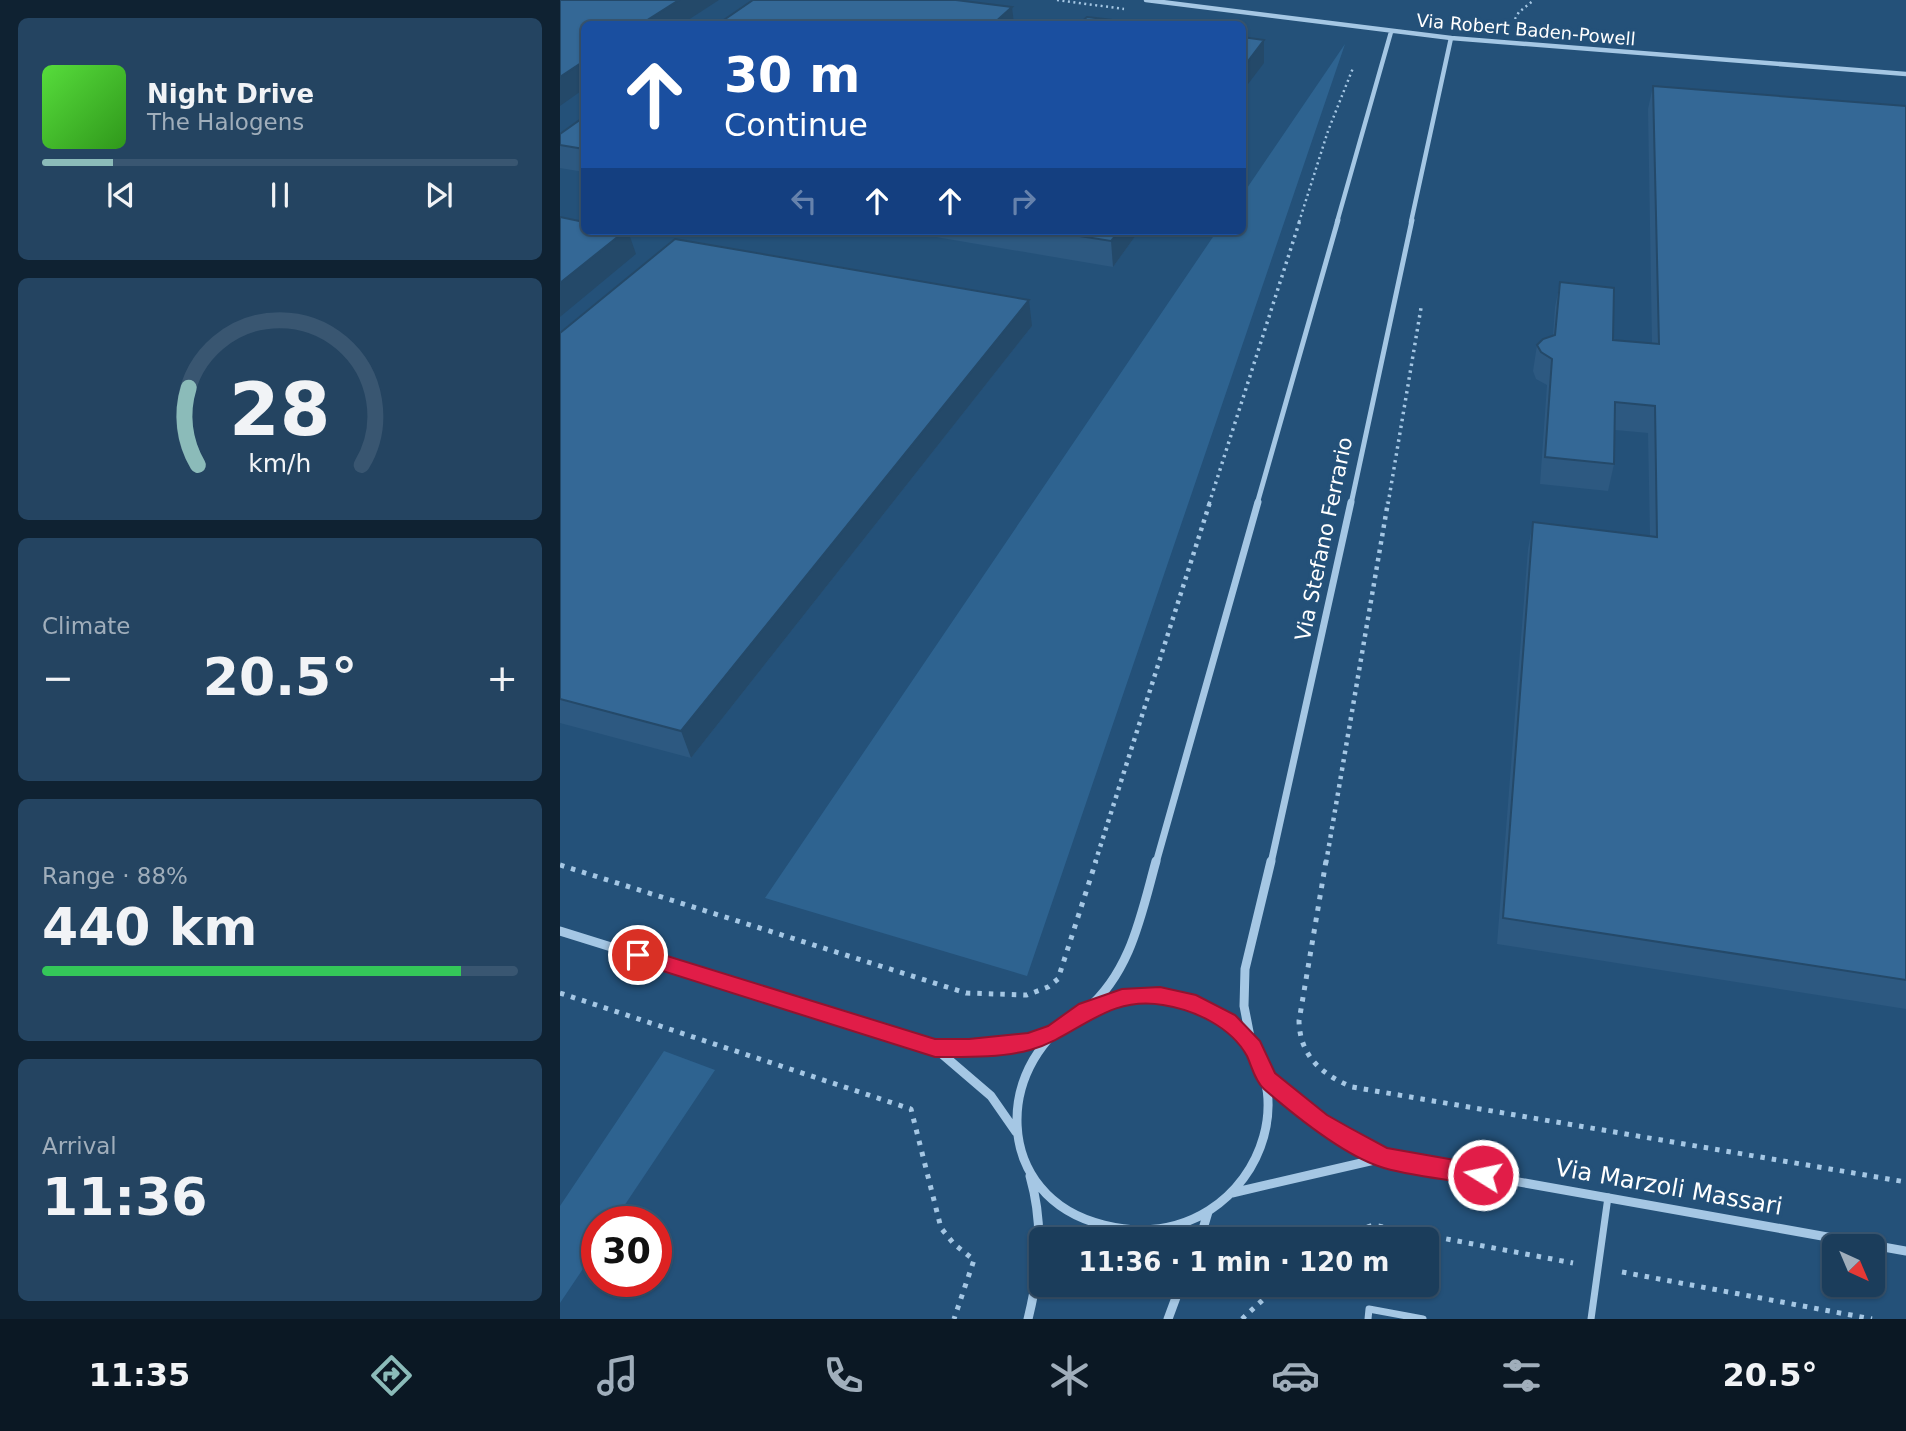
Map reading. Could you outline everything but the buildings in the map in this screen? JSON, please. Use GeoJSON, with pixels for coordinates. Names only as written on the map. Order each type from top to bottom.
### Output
{"type":"FeatureCollection","features":[{"type":"Feature","properties":{"kind":"street","name":"Via Robert Baden-Powell"},"geometry":{"type":"LineString","coordinates":[[1146,0],[1451,38],[1906,74]]}},
{"type":"Feature","properties":{"kind":"street"},"geometry":{"type":"LineString","coordinates":[[1016,1133],[1017,1096],[1031,1061],[1055,1032],[1108,993],[1118,977],[1137,928],[1391,32]]}},
{"type":"Feature","properties":{"kind":"street","name":"Via Stefano Ferrario"},"geometry":{"type":"LineString","coordinates":[[1252,1047],[1244,1006],[1245,969],[1304,718],[1451,38]]}},
{"type":"Feature","properties":{"kind":"street"},"geometry":{"type":"LineString","coordinates":[[560,931],[935,1048],[1028,1042],[1055,1032]]}},
{"type":"Feature","properties":{"kind":"street"},"geometry":{"type":"LineString","coordinates":[[1027,1169],[1051,1199],[1086,1220],[1126,1231],[1169,1227],[1208,1212],[1240,1186],[1261,1152],[1270,1116],[1267,1079],[1252,1047],[1228,1021],[1196,1004],[1160,996],[1122,997],[1086,1010]]}},
{"type":"Feature","properties":{"kind":"street"},"geometry":{"type":"LineString","coordinates":[[935,1048],[990,1096],[1007,1116],[1016,1133],[1039,1201],[1040,1258],[1028,1319]]}},
{"type":"Feature","properties":{"kind":"street","name":"Via Marzoli Massari"},"geometry":{"type":"LineString","coordinates":[[1267,1079],[1320,1121],[1384,1158]]}},
{"type":"Feature","properties":{"kind":"street","name":"Via Marzoli Massari"},"geometry":{"type":"LineString","coordinates":[[1231,1193],[1273,1185],[1326,1167],[1384,1158],[1906,1251]]}},
{"type":"Feature","properties":{"kind":"street"},"geometry":{"type":"LineString","coordinates":[[1204,1227],[1208,1212]]}},
{"type":"Feature","properties":{"kind":"street"},"geometry":{"type":"LineString","coordinates":[[1168,1319],[1176,1297]]}},
{"type":"Feature","properties":{"kind":"lane"},"geometry":{"type":"LineString","coordinates":[[1591,1319],[1608,1197]]}},
{"type":"Feature","properties":{"kind":"lane"},"geometry":{"type":"LineString","coordinates":[[1367,1319],[1369,1309],[1423,1319]]}},
{"type":"Feature","properties":{"kind":"path"},"geometry":{"type":"LineString","coordinates":[[1515,20],[1519,12],[1534,0]]}},
{"type":"Feature","properties":{"kind":"path"},"geometry":{"type":"LineString","coordinates":[[560,865],[966,993],[1028,996],[1047,990],[1058,979],[1328,131],[1353,67]]}},
{"type":"Feature","properties":{"kind":"path"},"geometry":{"type":"LineString","coordinates":[[1423,295],[1299,1021],[1298,1032],[1308,1056],[1326,1076],[1352,1087],[1906,1182]]}},
{"type":"Feature","properties":{"kind":"path"},"geometry":{"type":"LineString","coordinates":[[560,993],[911,1109],[941,1228],[954,1244],[974,1260],[954,1319]]}},
{"type":"Feature","properties":{"kind":"path"},"geometry":{"type":"LineString","coordinates":[[1242,1319],[1266,1297]]}},
{"type":"Feature","properties":{"kind":"shaded area"},"geometry":{"type":"Polygon","coordinates":[[[1345,44],[1027,976],[765,898],[1214,235],[1246,235],[1246,190],[1345,44]]]}},
{"type":"Feature","properties":{"kind":"shaded area"},"geometry":{"type":"Polygon","coordinates":[[[664,1051],[715,1070],[624,1206],[581,1206],[581,1272],[560,1303],[560,1206],[664,1051]]]}},
{"type":"Feature","properties":{"kind":"route"},"geometry":{"type":"LineString","coordinates":[[638,955],[935,1048],[969,1048],[1028,1042],[1055,1032],[1086,1010],[1122,997],[1160,996],[1196,1004],[1228,1021],[1252,1047],[1267,1079],[1320,1121],[1362,1147],[1384,1158],[1483,1175]]}}]}
